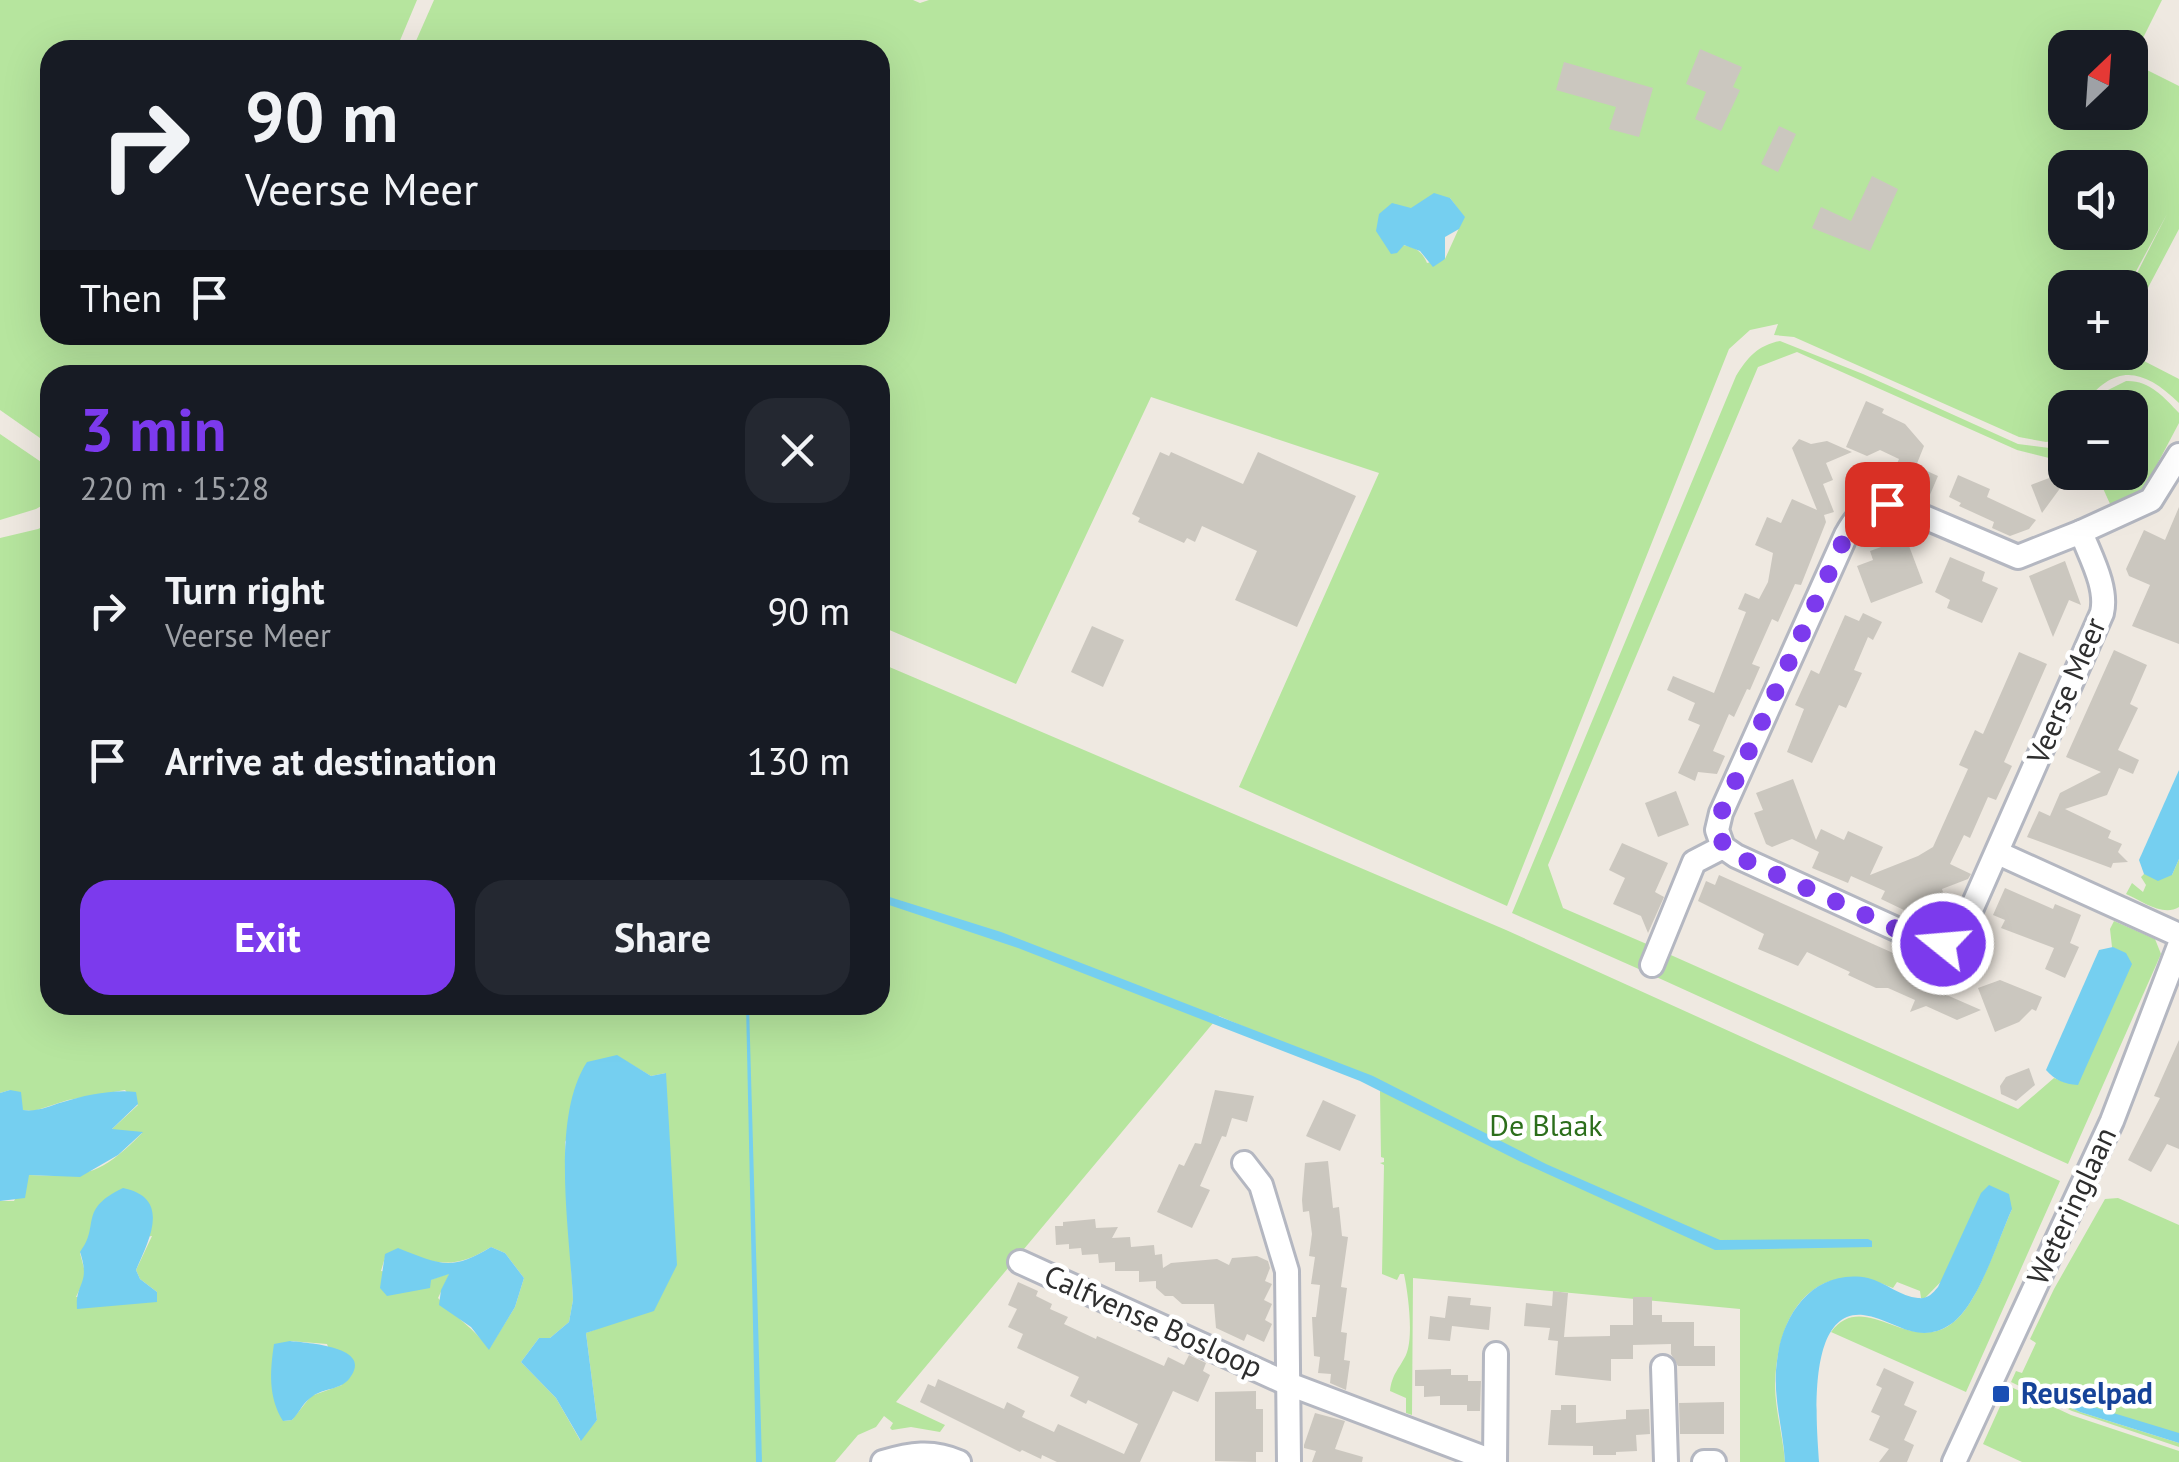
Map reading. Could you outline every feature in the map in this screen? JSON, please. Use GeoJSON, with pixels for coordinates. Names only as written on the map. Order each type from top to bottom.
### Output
{"type":"FeatureCollection","features":[{"type":"Feature","properties":{"kind":"street"},"geometry":{"type":"LineString","coordinates":[[1652,965],[1694,862],[1723,846],[1717,830],[1721,813],[1846,535],[1863,511],[1877,504],[1896,505],[2018,558],[2151,500],[2179,456]]}},
{"type":"Feature","properties":{"kind":"street","name":"Veerse Meer"},"geometry":{"type":"LineString","coordinates":[[1723,846],[1736,856],[1835,903],[1934,944],[1949,942],[1964,930],[2102,613],[2102,590],[2080,532]]}},
{"type":"Feature","properties":{"kind":"street"},"geometry":{"type":"LineString","coordinates":[[1998,852],[2179,935]]}},
{"type":"Feature","properties":{"kind":"street","name":"Weteringlaan"},"geometry":{"type":"LineString","coordinates":[[1954,1462],[2133,1071],[2179,946]]}},
{"type":"Feature","properties":{"kind":"street"},"geometry":{"type":"LineString","coordinates":[[2133,1071],[2179,992]]}},
{"type":"Feature","properties":{"kind":"street","name":"Calfvense Bosloop"},"geometry":{"type":"LineString","coordinates":[[1244,1163],[1261,1185],[1287,1271],[1289,1462]]}},
{"type":"Feature","properties":{"kind":"street","name":"Calfvense Bosloop"},"geometry":{"type":"LineString","coordinates":[[1020,1262],[1286,1382]]}},
{"type":"Feature","properties":{"kind":"street"},"geometry":{"type":"LineString","coordinates":[[1286,1382],[1495,1462],[1496,1354]]}},
{"type":"Feature","properties":{"kind":"street"},"geometry":{"type":"LineString","coordinates":[[1663,1367],[1666,1462]]}},
{"type":"Feature","properties":{"kind":"street"},"geometry":{"type":"LineString","coordinates":[[882,1462],[924,1452],[959,1462]]}},
{"type":"Feature","properties":{"kind":"street"},"geometry":{"type":"LineString","coordinates":[[1704,1462],[1714,1462]]}},
{"type":"Feature","properties":{"kind":"green space"},"geometry":{"type":"Polygon","coordinates":[[[0,0],[417,0],[400,40],[40,40],[40,345],[890,345],[890,40],[416,40],[434,0],[2162,0],[2147,30],[2048,30],[2048,130],[2148,130],[2148,70],[2179,86],[2179,229],[2148,288],[2148,270],[2139,270],[2167,214],[2148,249],[2148,150],[2048,150],[2048,250],[2148,250],[2137,270],[2048,270],[2048,370],[2148,370],[2148,363],[2179,379],[2179,403],[2153,383],[2129,375],[2106,382],[2096,390],[2048,390],[2046,442],[2019,437],[1794,337],[1774,335],[1778,324],[1750,330],[1729,349],[1507,906],[1239,787],[1379,473],[1151,397],[1016,684],[890,630],[890,365],[40,365],[40,438],[0,410],[0,0]],[[1450,198],[1403,245],[1415,248],[1427,263],[1445,259],[1464,217],[1450,198]]]}},
{"type":"Feature","properties":{"kind":"green space"},"geometry":{"type":"Polygon","coordinates":[[[1780,341],[2018,444],[2048,448],[2048,458],[2017,450],[1797,352],[1758,367],[1548,865],[1563,908],[1649,945],[1641,970],[1512,913],[1736,376],[1754,353],[1780,341]]]}},
{"type":"Feature","properties":{"kind":"green space"},"geometry":{"type":"Polygon","coordinates":[[[2126,381],[2142,383],[2179,413],[2179,423],[2148,481],[2148,390],[2108,390],[2126,381]]]}},
{"type":"Feature","properties":{"kind":"green space"},"geometry":{"type":"Polygon","coordinates":[[[0,434],[40,461],[40,507],[0,520],[0,434]]]}},
{"type":"Feature","properties":{"kind":"green space"},"geometry":{"type":"Polygon","coordinates":[[[2104,490],[2142,490],[2111,506],[2104,490]]]}},
{"type":"Feature","properties":{"kind":"green space","name":"De Blaak"},"geometry":{"type":"Polygon","coordinates":[[[40,528],[40,1015],[890,1015],[890,667],[1506,930],[2060,1181],[1966,1392],[1831,1332],[1845,1320],[1860,1317],[1926,1333],[1943,1329],[1960,1316],[1975,1294],[2012,1209],[1925,1298],[1921,1298],[1920,1291],[1897,1282],[1893,1288],[1866,1279],[1842,1278],[1822,1284],[1806,1296],[1783,1333],[1777,1358],[1775,1394],[1785,1462],[1740,1462],[1740,1309],[1413,1278],[1412,1415],[1406,1413],[1406,1398],[1390,1391],[1406,1355],[1410,1326],[1404,1274],[1397,1280],[1382,1274],[1384,1165],[1380,1163],[1384,1158],[1380,1091],[1384,1092],[1384,1087],[1219,1016],[896,1402],[945,1425],[940,1432],[911,1427],[892,1430],[893,1423],[884,1416],[876,1427],[858,1435],[835,1462],[0,1462],[0,1201],[14,1201],[28,1175],[78,1174],[103,1166],[142,1133],[111,1130],[138,1105],[125,1090],[68,1100],[34,1111],[23,1110],[10,1090],[0,1093],[0,538],[40,528]],[[617,1056],[565,1142],[573,1300],[569,1322],[550,1338],[539,1338],[521,1362],[556,1398],[580,1440],[597,1420],[586,1333],[602,1327],[666,1073],[651,1076],[617,1056]],[[152,1236],[86,1246],[80,1253],[86,1276],[76,1297],[157,1292],[140,1279],[136,1270],[152,1236]],[[491,1247],[462,1261],[450,1262],[386,1254],[381,1271],[430,1280],[450,1273],[438,1298],[489,1349],[515,1307],[524,1278],[505,1253],[491,1247]],[[290,1341],[283,1421],[292,1420],[311,1396],[342,1385],[327,1344],[290,1341]]]}},
{"type":"Feature","properties":{"kind":"green space"},"geometry":{"type":"Polygon","coordinates":[[[2179,859],[2179,907],[2159,909],[2126,894],[2132,883],[2143,892],[2144,874],[2172,875],[2179,859]]]}},
{"type":"Feature","properties":{"kind":"green space"},"geometry":{"type":"Polygon","coordinates":[[[2114,921],[2155,939],[2161,954],[2068,1164],[1652,975],[1664,952],[2018,1109],[2054,1078],[2067,1083],[2124,953],[2112,947],[2110,929],[2114,921]]]}},
{"type":"Feature","properties":{"kind":"green space"},"geometry":{"type":"Polygon","coordinates":[[[2118,1198],[2179,1225],[2179,1438],[2072,1405],[2025,1385],[2080,1412],[2179,1443],[2179,1447],[2072,1411],[2011,1382],[2016,1371],[2022,1373],[2036,1343],[2030,1339],[2105,1199],[2118,1198]]]}},
{"type":"Feature","properties":{"kind":"green space"},"geometry":{"type":"Polygon","coordinates":[[[2009,1386],[2071,1415],[2179,1451],[2179,1462],[2022,1462],[1983,1444],[2002,1402],[2007,1404],[2012,1392],[2009,1386]]]}},
{"type":"Feature","properties":{"kind":"water"},"geometry":{"type":"Polygon","coordinates":[[[1434,193],[1450,198],[1465,217],[1459,229],[1445,237],[1445,259],[1433,267],[1420,251],[1404,245],[1391,254],[1376,231],[1379,214],[1392,203],[1411,208],[1434,193]]]}},
{"type":"Feature","properties":{"kind":"water"},"geometry":{"type":"Polygon","coordinates":[[[2179,770],[2179,859],[2172,875],[2158,881],[2144,874],[2139,860],[2179,770]]]}},
{"type":"Feature","properties":{"kind":"water"},"geometry":{"type":"Polygon","coordinates":[[[890,897],[1001,932],[1373,1076],[1546,1164],[1720,1240],[1868,1239],[1872,1247],[1715,1250],[1521,1162],[1360,1081],[1018,948],[890,905],[890,897]]]}},
{"type":"Feature","properties":{"kind":"water"},"geometry":{"type":"Polygon","coordinates":[[[2113,947],[2126,953],[2132,964],[2078,1085],[2056,1079],[2046,1070],[2099,950],[2113,947]]]}},
{"type":"Feature","properties":{"kind":"water"},"geometry":{"type":"Polygon","coordinates":[[[746,1015],[749,1015],[762,1462],[756,1462],[746,1015]]]}},
{"type":"Feature","properties":{"kind":"water"},"geometry":{"type":"Polygon","coordinates":[[[617,1055],[651,1076],[666,1073],[677,1265],[654,1311],[586,1333],[597,1420],[581,1441],[556,1398],[521,1362],[539,1338],[550,1338],[569,1322],[573,1300],[565,1177],[569,1114],[587,1062],[617,1055]]]}},
{"type":"Feature","properties":{"kind":"water"},"geometry":{"type":"Polygon","coordinates":[[[21,1092],[23,1110],[100,1093],[136,1092],[138,1104],[112,1129],[143,1132],[118,1155],[80,1177],[29,1175],[25,1198],[0,1201],[0,1093],[21,1092]]]}},
{"type":"Feature","properties":{"kind":"water"},"geometry":{"type":"Polygon","coordinates":[[[1989,1185],[2009,1194],[2012,1209],[1970,1303],[1951,1324],[1927,1333],[1906,1330],[1875,1317],[1844,1318],[1831,1331],[1818,1374],[1819,1462],[1785,1462],[1776,1374],[1780,1344],[1794,1311],[1817,1287],[1849,1277],[1868,1278],[1912,1297],[1930,1296],[1938,1287],[1981,1193],[1989,1185]]]}},
{"type":"Feature","properties":{"kind":"water"},"geometry":{"type":"Polygon","coordinates":[[[123,1188],[138,1193],[152,1210],[151,1234],[136,1270],[140,1279],[157,1292],[157,1302],[77,1309],[84,1271],[80,1252],[92,1218],[100,1203],[123,1188]]]}},
{"type":"Feature","properties":{"kind":"water"},"geometry":{"type":"Polygon","coordinates":[[[491,1247],[505,1253],[524,1278],[515,1307],[489,1350],[471,1327],[439,1305],[449,1274],[431,1280],[430,1288],[387,1296],[380,1288],[385,1254],[398,1248],[424,1258],[455,1263],[491,1247]]]}},
{"type":"Feature","properties":{"kind":"water"},"geometry":{"type":"Polygon","coordinates":[[[290,1341],[336,1348],[353,1359],[355,1368],[345,1383],[313,1396],[292,1420],[283,1421],[271,1384],[272,1364],[274,1344],[290,1341]]]}},
{"type":"Feature","properties":{"kind":"water"},"geometry":{"type":"Polygon","coordinates":[[[2026,1380],[2087,1405],[2179,1433],[2179,1443],[2080,1412],[2027,1387],[2026,1380]]]}},
{"type":"Feature","properties":{"kind":"building"},"geometry":{"type":"Polygon","coordinates":[[[1700,49],[1742,67],[1733,87],[1740,90],[1721,131],[1695,119],[1706,92],[1686,84],[1700,49]]]}},
{"type":"Feature","properties":{"kind":"building"},"geometry":{"type":"Polygon","coordinates":[[[1564,62],[1653,88],[1639,137],[1609,129],[1616,107],[1556,90],[1564,62]]]}},
{"type":"Feature","properties":{"kind":"building"},"geometry":{"type":"Polygon","coordinates":[[[1779,126],[1796,134],[1778,172],[1761,164],[1779,126]]]}},
{"type":"Feature","properties":{"kind":"building"},"geometry":{"type":"Polygon","coordinates":[[[1872,176],[1898,189],[1870,251],[1812,228],[1821,207],[1851,221],[1872,176]]]}},
{"type":"Feature","properties":{"kind":"building"},"geometry":{"type":"Polygon","coordinates":[[[1866,401],[1905,424],[1924,446],[1916,466],[1938,476],[1929,497],[1890,480],[1899,459],[1880,450],[1867,456],[1846,447],[1866,401]]]}},
{"type":"Feature","properties":{"kind":"building"},"geometry":{"type":"Polygon","coordinates":[[[1799,439],[1811,444],[1827,441],[1852,452],[1826,463],[1833,480],[1823,484],[1834,512],[1824,515],[1826,522],[1801,585],[1795,584],[1778,622],[1772,619],[1752,664],[1760,667],[1750,690],[1747,689],[1734,717],[1729,714],[1713,751],[1725,756],[1717,774],[1698,772],[1695,781],[1678,773],[1700,725],[1688,720],[1695,703],[1667,690],[1673,676],[1714,693],[1746,612],[1738,609],[1745,593],[1759,599],[1768,582],[1773,553],[1755,545],[1767,517],[1781,523],[1792,499],[1817,510],[1792,448],[1799,439]]]}},
{"type":"Feature","properties":{"kind":"building"},"geometry":{"type":"Polygon","coordinates":[[[1160,452],[1169,456],[1171,452],[1243,484],[1258,452],[1356,496],[1297,627],[1235,600],[1257,551],[1202,526],[1195,542],[1187,538],[1184,543],[1138,522],[1140,518],[1132,514],[1160,452]]]}},
{"type":"Feature","properties":{"kind":"building"},"geometry":{"type":"Polygon","coordinates":[[[1958,475],[1990,489],[1987,497],[2036,520],[2029,529],[2010,536],[1992,528],[1994,522],[1959,506],[1961,503],[1949,497],[1958,475]]]}},
{"type":"Feature","properties":{"kind":"building"},"geometry":{"type":"Polygon","coordinates":[[[2048,478],[2048,490],[2059,490],[2042,513],[2031,485],[2048,478]]]}},
{"type":"Feature","properties":{"kind":"building"},"geometry":{"type":"Polygon","coordinates":[[[2179,507],[2179,644],[2132,626],[2150,585],[2129,576],[2126,569],[2144,530],[2165,540],[2179,507]]]}},
{"type":"Feature","properties":{"kind":"building"},"geometry":{"type":"Polygon","coordinates":[[[1906,538],[1923,583],[1871,603],[1857,566],[1873,560],[1870,551],[1906,538]]]}},
{"type":"Feature","properties":{"kind":"building"},"geometry":{"type":"Polygon","coordinates":[[[1950,557],[1985,572],[1982,581],[1998,588],[1982,623],[1947,608],[1950,600],[1935,592],[1950,557]]]}},
{"type":"Feature","properties":{"kind":"building"},"geometry":{"type":"Polygon","coordinates":[[[2065,561],[2081,605],[2069,600],[2053,637],[2029,576],[2065,561]]]}},
{"type":"Feature","properties":{"kind":"building"},"geometry":{"type":"Polygon","coordinates":[[[1863,613],[1882,622],[1873,640],[1868,637],[1854,670],[1862,673],[1846,708],[1839,705],[1812,763],[1787,752],[1804,709],[1795,705],[1811,670],[1819,674],[1845,615],[1859,621],[1863,613]]]}},
{"type":"Feature","properties":{"kind":"building"},"geometry":{"type":"Polygon","coordinates":[[[1092,626],[1124,640],[1103,687],[1071,672],[1092,626]]]}},
{"type":"Feature","properties":{"kind":"building"},"geometry":{"type":"Polygon","coordinates":[[[2114,650],[2147,665],[2130,704],[2138,708],[2118,750],[2139,760],[2133,774],[2119,768],[2107,795],[2065,809],[2111,831],[2108,838],[2122,844],[2118,852],[2128,862],[2113,863],[2111,868],[2027,837],[2039,811],[2050,816],[2060,793],[2101,772],[2066,757],[2114,650]]]}},
{"type":"Feature","properties":{"kind":"building"},"geometry":{"type":"Polygon","coordinates":[[[2019,652],[2047,664],[2004,762],[2012,766],[1996,800],[1988,797],[1970,838],[1964,835],[1950,864],[1971,874],[1968,879],[1942,889],[1945,898],[1908,912],[1881,899],[1885,891],[1851,876],[1848,883],[1812,868],[1819,852],[1792,839],[1772,847],[1766,844],[1754,813],[1763,810],[1756,793],[1793,779],[1816,840],[1821,829],[1844,840],[1848,831],[1883,847],[1870,875],[1933,847],[1968,769],[1959,765],[1975,730],[1983,734],[2019,652]]]}},
{"type":"Feature","properties":{"kind":"building"},"geometry":{"type":"Polygon","coordinates":[[[1676,791],[1689,825],[1658,837],[1645,803],[1676,791]]]}},
{"type":"Feature","properties":{"kind":"building"},"geometry":{"type":"Polygon","coordinates":[[[1622,843],[1668,863],[1655,892],[1664,897],[1648,933],[1641,916],[1613,904],[1625,878],[1609,870],[1622,843]]]}},
{"type":"Feature","properties":{"kind":"building"},"geometry":{"type":"Polygon","coordinates":[[[1719,875],[1940,974],[1933,989],[1981,1010],[1957,1020],[1926,1006],[1910,1012],[1915,1000],[1888,988],[1876,988],[1807,952],[1798,966],[1758,949],[1764,934],[1698,901],[1706,881],[1715,885],[1719,875]]]}},
{"type":"Feature","properties":{"kind":"building"},"geometry":{"type":"Polygon","coordinates":[[[2005,888],[2053,909],[2055,904],[2081,915],[2070,943],[2079,947],[2065,978],[2045,969],[2054,948],[2001,928],[2005,920],[1993,915],[2005,888]]]}},
{"type":"Feature","properties":{"kind":"building"},"geometry":{"type":"Polygon","coordinates":[[[2000,980],[2042,997],[2036,1011],[2032,1009],[2019,1022],[1995,1032],[1978,988],[2000,980]]]}},
{"type":"Feature","properties":{"kind":"building"},"geometry":{"type":"Polygon","coordinates":[[[2179,1040],[2179,1149],[2167,1144],[2151,1172],[2128,1160],[2160,1098],[2154,1096],[2179,1040]]]}},
{"type":"Feature","properties":{"kind":"building"},"geometry":{"type":"Polygon","coordinates":[[[2029,1068],[2035,1085],[2016,1101],[2001,1094],[2000,1086],[2006,1077],[2029,1068]]]}},
{"type":"Feature","properties":{"kind":"building"},"geometry":{"type":"Polygon","coordinates":[[[1215,1090],[1254,1096],[1247,1122],[1232,1118],[1226,1137],[1222,1136],[1200,1186],[1210,1190],[1192,1228],[1157,1212],[1179,1164],[1184,1166],[1195,1143],[1201,1144],[1215,1090]]]}},
{"type":"Feature","properties":{"kind":"building"},"geometry":{"type":"Polygon","coordinates":[[[1323,1100],[1356,1115],[1340,1151],[1306,1136],[1323,1100]]]}},
{"type":"Feature","properties":{"kind":"building"},"geometry":{"type":"Polygon","coordinates":[[[1328,1161],[1333,1208],[1339,1207],[1342,1236],[1348,1237],[1341,1287],[1347,1288],[1341,1332],[1347,1333],[1344,1360],[1350,1361],[1346,1390],[1330,1383],[1331,1374],[1318,1373],[1320,1357],[1314,1356],[1312,1317],[1316,1317],[1320,1285],[1311,1284],[1315,1257],[1309,1256],[1312,1234],[1309,1211],[1303,1212],[1302,1200],[1305,1163],[1328,1161]]]}},
{"type":"Feature","properties":{"kind":"building"},"geometry":{"type":"Polygon","coordinates":[[[1095,1219],[1096,1228],[1118,1227],[1112,1238],[1130,1237],[1131,1247],[1154,1245],[1155,1255],[1162,1254],[1163,1268],[1171,1263],[1217,1259],[1229,1265],[1232,1258],[1257,1256],[1268,1261],[1270,1268],[1265,1281],[1272,1284],[1264,1300],[1272,1304],[1265,1320],[1272,1324],[1264,1342],[1247,1334],[1244,1341],[1216,1328],[1214,1304],[1182,1304],[1173,1296],[1165,1296],[1156,1288],[1156,1281],[1139,1282],[1139,1271],[1115,1271],[1115,1262],[1099,1263],[1098,1254],[1082,1255],[1081,1248],[1056,1245],[1055,1226],[1095,1219]]]}},
{"type":"Feature","properties":{"kind":"building"},"geometry":{"type":"Polygon","coordinates":[[[1018,1282],[1038,1291],[1036,1296],[1052,1304],[1050,1309],[1068,1317],[1064,1324],[1096,1339],[1097,1336],[1164,1366],[1168,1357],[1184,1365],[1189,1355],[1206,1363],[1203,1371],[1210,1375],[1198,1402],[1173,1391],[1140,1462],[1057,1462],[1042,1455],[1041,1459],[920,1402],[928,1384],[935,1387],[938,1379],[1004,1409],[1007,1402],[1025,1411],[1022,1417],[1054,1432],[1058,1424],[1124,1454],[1138,1424],[1088,1400],[1086,1404],[1070,1396],[1079,1377],[1017,1348],[1023,1334],[1008,1327],[1017,1309],[1008,1305],[1018,1282]]]}},
{"type":"Feature","properties":{"kind":"building"},"geometry":{"type":"Polygon","coordinates":[[[1553,1291],[1568,1293],[1564,1337],[1610,1336],[1610,1325],[1633,1325],[1633,1297],[1652,1297],[1652,1315],[1662,1315],[1662,1322],[1694,1322],[1694,1346],[1715,1346],[1715,1366],[1678,1366],[1671,1354],[1671,1344],[1633,1345],[1633,1359],[1611,1359],[1611,1381],[1555,1375],[1558,1341],[1548,1340],[1550,1328],[1524,1326],[1526,1303],[1552,1306],[1553,1291]]]}},
{"type":"Feature","properties":{"kind":"building"},"geometry":{"type":"Polygon","coordinates":[[[1448,1296],[1471,1298],[1470,1305],[1491,1307],[1489,1330],[1452,1326],[1450,1341],[1428,1339],[1430,1316],[1445,1318],[1448,1296]]]}},
{"type":"Feature","properties":{"kind":"building"},"geometry":{"type":"Polygon","coordinates":[[[1884,1368],[1914,1382],[1904,1405],[1917,1411],[1904,1440],[1914,1445],[1907,1462],[1879,1462],[1889,1449],[1869,1440],[1880,1416],[1871,1412],[1882,1388],[1876,1385],[1884,1368]]]}},
{"type":"Feature","properties":{"kind":"building"},"geometry":{"type":"Polygon","coordinates":[[[1451,1369],[1451,1375],[1468,1375],[1468,1381],[1481,1381],[1480,1411],[1467,1411],[1467,1405],[1440,1405],[1440,1396],[1424,1397],[1424,1386],[1415,1386],[1415,1370],[1451,1369]]]}},
{"type":"Feature","properties":{"kind":"building"},"geometry":{"type":"Polygon","coordinates":[[[1256,1391],[1256,1409],[1263,1409],[1263,1452],[1256,1452],[1256,1462],[1215,1461],[1215,1392],[1256,1391]]]}},
{"type":"Feature","properties":{"kind":"building"},"geometry":{"type":"Polygon","coordinates":[[[1724,1402],[1724,1434],[1680,1434],[1679,1403],[1724,1402]]]}},
{"type":"Feature","properties":{"kind":"building"},"geometry":{"type":"Polygon","coordinates":[[[1561,1405],[1576,1405],[1576,1423],[1626,1419],[1626,1410],[1649,1409],[1650,1434],[1636,1435],[1637,1451],[1616,1455],[1593,1455],[1593,1446],[1548,1445],[1551,1410],[1561,1410],[1561,1405]]]}},
{"type":"Feature","properties":{"kind":"building"},"geometry":{"type":"Polygon","coordinates":[[[1315,1413],[1345,1421],[1335,1449],[1363,1457],[1362,1462],[1312,1462],[1316,1451],[1304,1445],[1315,1413]]]}},
{"type":"Feature","properties":{"kind":"place","name":"Reuselpad"},"geometry":{"type":"Point","coordinates":[2001,1394]}},
{"type":"Feature","properties":{"kind":"route"},"geometry":{"type":"LineString","coordinates":[[1887,504],[1863,511],[1846,535],[1721,813],[1717,830],[1723,846],[1736,856],[1927,943],[1943,944]]}}]}
